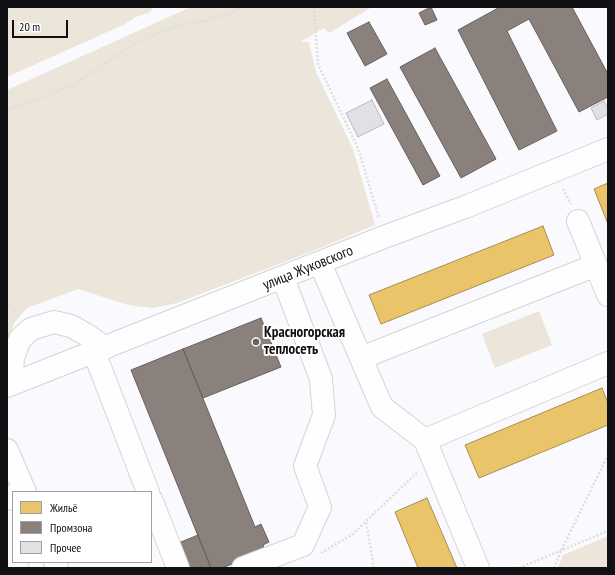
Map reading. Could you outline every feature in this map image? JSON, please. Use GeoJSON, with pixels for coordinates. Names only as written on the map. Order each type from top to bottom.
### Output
{"type":"FeatureCollection","features":[{"type":"Feature","properties":{"kind":"street","name":"улица Жуковского"},"geometry":{"type":"LineString","coordinates":[[9,385],[384,237],[465,207],[608,149]]}},
{"type":"Feature","properties":{"kind":"street"},"geometry":{"type":"LineString","coordinates":[[578,221],[608,295]]}},
{"type":"Feature","properties":{"kind":"street"},"geometry":{"type":"LineString","coordinates":[[320,263],[382,406],[429,449],[478,568]]}},
{"type":"Feature","properties":{"kind":"street"},"geometry":{"type":"LineString","coordinates":[[361,358],[596,265]]}},
{"type":"Feature","properties":{"kind":"street"},"geometry":{"type":"LineString","coordinates":[[243,568],[303,545],[320,507],[305,466],[324,415],[321,379],[282,278]]}},
{"type":"Feature","properties":{"kind":"street"},"geometry":{"type":"LineString","coordinates":[[9,385],[13,358],[20,339],[31,329],[54,322],[71,326],[87,335],[99,350],[148,491]]}},
{"type":"Feature","properties":{"kind":"street"},"geometry":{"type":"LineString","coordinates":[[429,449],[608,363]]}},
{"type":"Feature","properties":{"kind":"street"},"geometry":{"type":"LineString","coordinates":[[7,450],[24,491]]}},
{"type":"Feature","properties":{"kind":"street"},"geometry":{"type":"LineString","coordinates":[[152,502],[178,568]]}},
{"type":"Feature","properties":{"kind":"path"},"geometry":{"type":"LineString","coordinates":[[7,110],[72,85],[140,40],[179,25],[206,20],[244,7]]}},
{"type":"Feature","properties":{"kind":"path"},"geometry":{"type":"LineString","coordinates":[[314,7],[318,64],[358,148],[384,237]]}},
{"type":"Feature","properties":{"kind":"path"},"geometry":{"type":"LineString","coordinates":[[320,554],[353,534],[429,449]]}},
{"type":"Feature","properties":{"kind":"path"},"geometry":{"type":"LineString","coordinates":[[554,568],[608,455]]}},
{"type":"Feature","properties":{"kind":"path"},"geometry":{"type":"LineString","coordinates":[[366,521],[374,568]]}},
{"type":"Feature","properties":{"kind":"path"},"geometry":{"type":"LineString","coordinates":[[519,568],[608,531]]}},
{"type":"Feature","properties":{"kind":"shaded area"},"geometry":{"type":"Polygon","coordinates":[[[7,7],[154,7],[150,12],[136,17],[123,25],[7,77],[7,7]]]}},
{"type":"Feature","properties":{"kind":"shaded area"},"geometry":{"type":"Polygon","coordinates":[[[191,7],[372,7],[329,33],[324,28],[300,42],[309,42],[316,72],[353,149],[375,225],[308,253],[177,303],[152,308],[128,305],[78,289],[27,308],[14,323],[7,347],[7,90],[191,7]]]}},
{"type":"Feature","properties":{"kind":"shaded area"},"geometry":{"type":"Polygon","coordinates":[[[539,311],[552,345],[495,368],[482,334],[539,311]]]}},
{"type":"Feature","properties":{"kind":"shaded area"},"geometry":{"type":"Polygon","coordinates":[[[608,536],[608,568],[558,568],[563,555],[608,536]]]}},
{"type":"Feature","properties":{"kind":"building: Жильё"},"geometry":{"type":"Polygon","coordinates":[[[608,183],[608,224],[594,189],[608,183]]]}},
{"type":"Feature","properties":{"kind":"building: Жильё"},"geometry":{"type":"Polygon","coordinates":[[[543,226],[554,255],[381,324],[369,295],[543,226]]]}},
{"type":"Feature","properties":{"kind":"building: Жильё"},"geometry":{"type":"Polygon","coordinates":[[[602,388],[608,403],[608,425],[479,478],[465,445],[602,388]]]}},
{"type":"Feature","properties":{"kind":"building: Жильё"},"geometry":{"type":"Polygon","coordinates":[[[427,498],[457,568],[418,568],[395,512],[427,498]]]}},
{"type":"Feature","properties":{"kind":"building: Промзона"},"geometry":{"type":"Polygon","coordinates":[[[431,7],[437,20],[425,25],[419,13],[431,7]]]}},
{"type":"Feature","properties":{"kind":"building: Промзона"},"geometry":{"type":"Polygon","coordinates":[[[500,7],[572,7],[608,74],[608,97],[579,112],[529,19],[507,31],[557,131],[519,150],[458,30],[500,7]]]}},
{"type":"Feature","properties":{"kind":"building: Промзона"},"geometry":{"type":"Polygon","coordinates":[[[369,22],[387,54],[365,66],[347,33],[369,22]]]}},
{"type":"Feature","properties":{"kind":"building: Промзона"},"geometry":{"type":"Polygon","coordinates":[[[435,48],[496,159],[461,178],[400,67],[435,48]]]}},
{"type":"Feature","properties":{"kind":"building: Промзона"},"geometry":{"type":"Polygon","coordinates":[[[387,79],[440,176],[423,185],[370,88],[387,79]]]}},
{"type":"Feature","properties":{"kind":"building: Промзона"},"geometry":{"type":"Polygon","coordinates":[[[261,318],[281,367],[203,398],[183,349],[261,318]]]}},
{"type":"Feature","properties":{"kind":"building: Промзона"},"geometry":{"type":"Polygon","coordinates":[[[183,349],[255,527],[261,524],[269,542],[263,545],[265,551],[222,568],[211,568],[131,370],[183,349]]]}},
{"type":"Feature","properties":{"kind":"building: Промзона"},"geometry":{"type":"Polygon","coordinates":[[[198,535],[211,568],[185,568],[176,544],[198,535]]]}},
{"type":"Feature","properties":{"kind":"building: Прочее"},"geometry":{"type":"Polygon","coordinates":[[[372,100],[384,124],[358,137],[346,113],[372,100]]]}},
{"type":"Feature","properties":{"kind":"building: Прочее"},"geometry":{"type":"Polygon","coordinates":[[[604,101],[608,108],[608,114],[597,120],[591,108],[604,101]]]}},
{"type":"Feature","properties":{"kind":"place","name":"Красногорская теплосеть"},"geometry":{"type":"Point","coordinates":[256,342]}}]}
